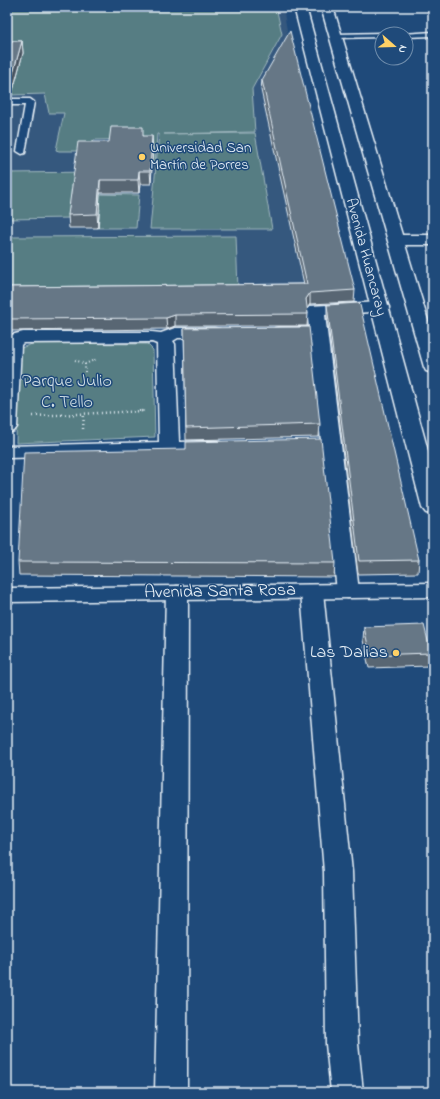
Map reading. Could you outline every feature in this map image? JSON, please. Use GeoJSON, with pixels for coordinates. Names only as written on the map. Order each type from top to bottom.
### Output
{"type":"FeatureCollection","features":[{"type":"Feature","properties":{"kind":"street","name":"Avenida Huancaray"},"geometry":{"type":"LineString","coordinates":[[300,7],[433,508]]}},
{"type":"Feature","properties":{"kind":"street","name":"Avenida Huancaray"},"geometry":{"type":"LineString","coordinates":[[328,7],[433,367]]}},
{"type":"Feature","properties":{"kind":"street"},"geometry":{"type":"LineString","coordinates":[[396,240],[433,240]]}},
{"type":"Feature","properties":{"kind":"street"},"geometry":{"type":"LineString","coordinates":[[348,591],[323,444],[316,310],[380,307]]}},
{"type":"Feature","properties":{"kind":"street"},"geometry":{"type":"LineString","coordinates":[[262,332],[318,332]]}},
{"type":"Feature","properties":{"kind":"street"},"geometry":{"type":"LineString","coordinates":[[7,427],[12,343],[17,339],[23,337],[145,337],[163,339],[175,333],[230,333]]}},
{"type":"Feature","properties":{"kind":"street"},"geometry":{"type":"LineString","coordinates":[[163,339],[166,344],[169,448]]}},
{"type":"Feature","properties":{"kind":"street"},"geometry":{"type":"LineString","coordinates":[[7,452],[231,447]]}},
{"type":"Feature","properties":{"kind":"street","name":"Avenida Santa Rosa"},"geometry":{"type":"LineString","coordinates":[[7,595],[433,590]]}},
{"type":"Feature","properties":{"kind":"street"},"geometry":{"type":"LineString","coordinates":[[312,592],[338,872],[342,1044],[347,1092]]}},
{"type":"Feature","properties":{"kind":"street"},"geometry":{"type":"LineString","coordinates":[[171,1092],[177,593]]}},
{"type":"Feature","properties":{"kind":"lane"},"geometry":{"type":"LineString","coordinates":[[414,35],[433,34]]}},
{"type":"Feature","properties":{"kind":"lane"},"geometry":{"type":"LineString","coordinates":[[336,36],[374,35]]}},
{"type":"Feature","properties":{"kind":"lane"},"geometry":{"type":"LineString","coordinates":[[7,102],[30,102],[22,151]]}},
{"type":"Feature","properties":{"kind":"path"},"geometry":{"type":"LineString","coordinates":[[85,364],[85,374]]}},
{"type":"Feature","properties":{"kind":"path"},"geometry":{"type":"LineString","coordinates":[[30,416],[147,411]]}},
{"type":"Feature","properties":{"kind":"path"},"geometry":{"type":"LineString","coordinates":[[83,436],[84,414]]}},
{"type":"Feature","properties":{"kind":"shaded area","name":"Universidad San Martín de Porres"},"geometry":{"type":"Polygon","coordinates":[[[7,7],[283,7],[289,42],[290,219],[304,287],[7,298],[7,7]]]}},
{"type":"Feature","properties":{"kind":"green space"},"geometry":{"type":"Polygon","coordinates":[[[7,7],[276,7],[282,34],[252,89],[255,132],[164,134],[255,133],[272,229],[150,229],[159,134],[157,134],[155,165],[147,165],[144,139],[94,140],[91,151],[56,150],[64,113],[49,113],[45,94],[12,95],[23,53],[7,49],[7,7]]]}},
{"type":"Feature","properties":{"kind":"green space"},"geometry":{"type":"Polygon","coordinates":[[[96,172],[94,194],[139,195],[136,228],[98,228],[100,209],[93,209],[71,218],[7,219],[7,173],[96,172]]]}},
{"type":"Feature","properties":{"kind":"green space"},"geometry":{"type":"Polygon","coordinates":[[[236,236],[238,289],[7,290],[7,237],[236,236]]]}},
{"type":"Feature","properties":{"kind":"green space","name":"Parque Julio C. Tello"},"geometry":{"type":"Polygon","coordinates":[[[35,343],[147,344],[153,350],[155,437],[16,443],[18,349],[35,343]]]}},
{"type":"Feature","properties":{"kind":"building"},"geometry":{"type":"Polygon","coordinates":[[[290,31],[355,290],[310,293],[306,299],[308,314],[175,315],[166,318],[7,319],[7,287],[307,284],[262,80],[290,31]]]}},
{"type":"Feature","properties":{"kind":"building"},"geometry":{"type":"Polygon","coordinates":[[[7,41],[22,41],[12,77],[7,77],[7,41]]]}},
{"type":"Feature","properties":{"kind":"building"},"geometry":{"type":"Polygon","coordinates":[[[111,127],[143,127],[143,136],[152,136],[150,171],[139,171],[138,180],[100,180],[97,214],[68,215],[78,142],[109,142],[111,127]]]}},
{"type":"Feature","properties":{"kind":"building"},"geometry":{"type":"Polygon","coordinates":[[[358,303],[360,305],[419,560],[359,561],[327,305],[358,303]]]}},
{"type":"Feature","properties":{"kind":"building"},"geometry":{"type":"Polygon","coordinates":[[[309,327],[320,424],[186,428],[184,328],[309,327]]]}},
{"type":"Feature","properties":{"kind":"building"},"geometry":{"type":"Polygon","coordinates":[[[321,439],[335,563],[18,562],[24,452],[186,449],[186,442],[321,439]]]}},
{"type":"Feature","properties":{"kind":"building"},"geometry":{"type":"Polygon","coordinates":[[[424,625],[431,653],[370,655],[364,627],[424,625]]]}},
{"type":"Feature","properties":{"kind":"place","name":"Universidad San Martín de Porres"},"geometry":{"type":"Point","coordinates":[142,157]}},
{"type":"Feature","properties":{"kind":"place","name":"Las Dalias"},"geometry":{"type":"Point","coordinates":[396,653]}}]}
